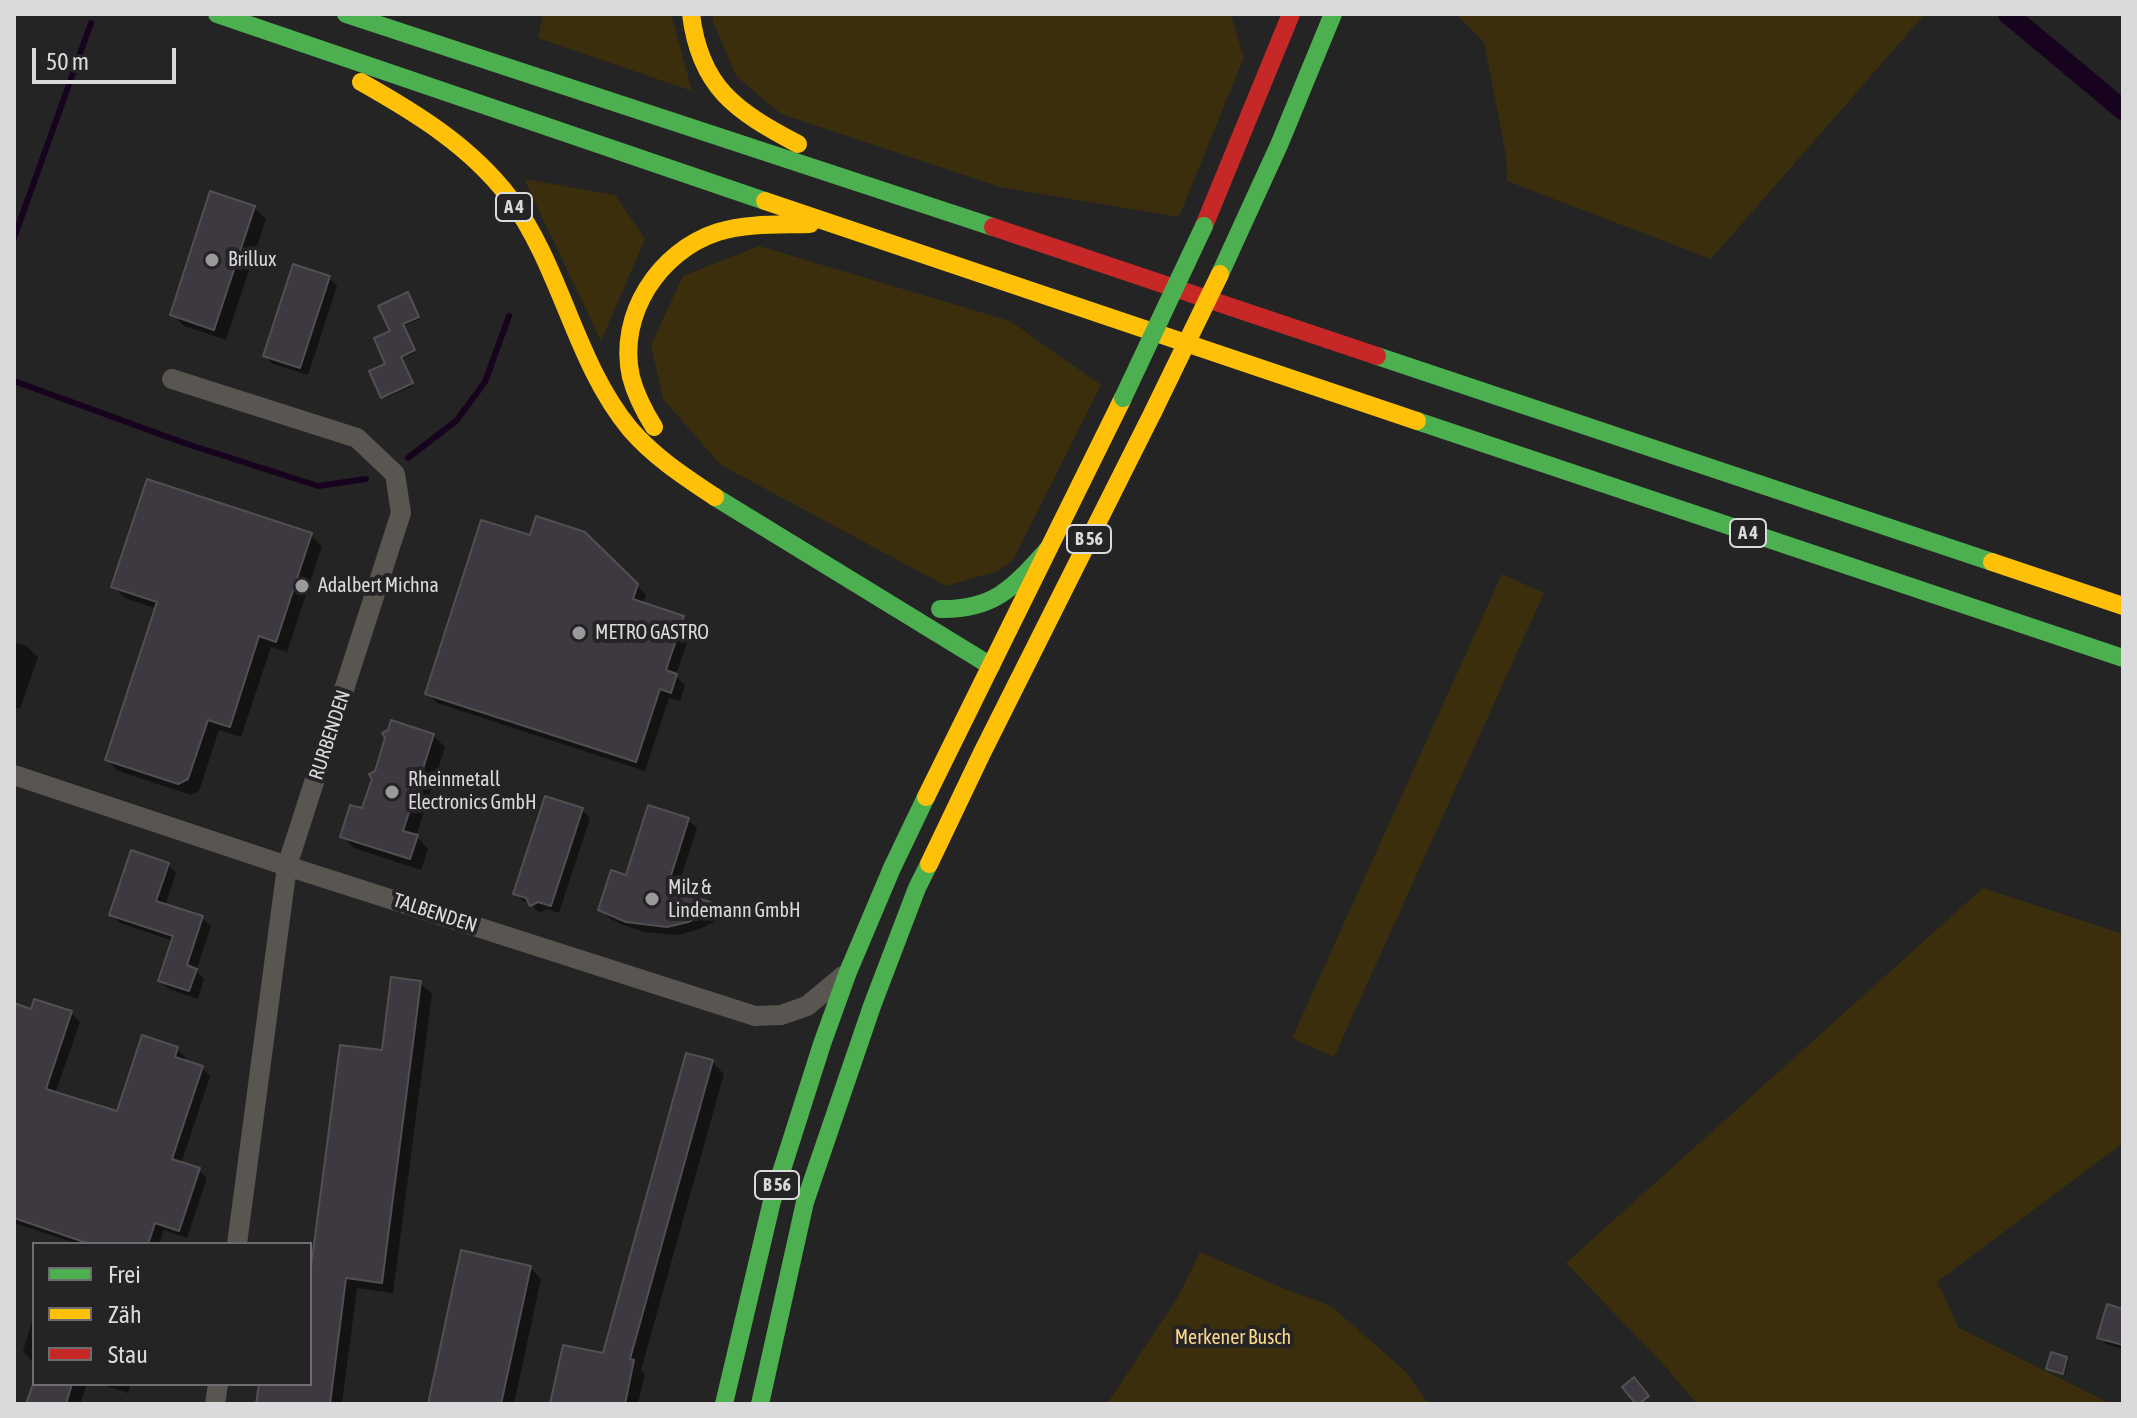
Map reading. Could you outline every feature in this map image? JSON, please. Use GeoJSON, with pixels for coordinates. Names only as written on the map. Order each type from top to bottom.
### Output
{"type":"FeatureCollection","features":[{"type":"Feature","properties":{"kind":"main road","name":"A 4"},"geometry":{"type":"LineString","coordinates":[[217,14],[591,143],[2123,658]]}},
{"type":"Feature","properties":{"kind":"main road"},"geometry":{"type":"LineString","coordinates":[[346,14],[892,193],[2123,606]]}},
{"type":"Feature","properties":{"kind":"main road"},"geometry":{"type":"LineString","coordinates":[[691,14],[705,68],[719,90],[738,109],[767,128],[892,193]]}},
{"type":"Feature","properties":{"kind":"main road","name":"B 56"},"geometry":{"type":"LineString","coordinates":[[724,1404],[772,1201],[848,972],[892,868],[991,666],[995,640],[1047,550],[1204,226],[1291,14]]}},
{"type":"Feature","properties":{"kind":"main road","name":"B 56"},"geometry":{"type":"LineString","coordinates":[[760,1404],[805,1202],[872,1006],[917,888],[1236,240],[1333,14]]}},
{"type":"Feature","properties":{"kind":"main road","name":"A 4"},"geometry":{"type":"LineString","coordinates":[[263,30],[421,117],[456,142],[487,171],[525,221],[616,409],[640,439],[675,469],[739,513],[991,666]]}},
{"type":"Feature","properties":{"kind":"main road"},"geometry":{"type":"LineString","coordinates":[[831,223],[722,231],[677,253],[652,278],[639,300],[631,324],[627,355],[632,386],[643,413],[680,454],[722,485],[871,571]]}},
{"type":"Feature","properties":{"kind":"main road"},"geometry":{"type":"LineString","coordinates":[[964,623],[934,606],[968,609],[997,599],[1014,586],[1047,550]]}},
{"type":"Feature","properties":{"kind":"main road"},"geometry":{"type":"LineString","coordinates":[[995,640],[1025,665]]}},
{"type":"Feature","properties":{"kind":"main road"},"geometry":{"type":"LineString","coordinates":[[991,666],[1025,665]]}},
{"type":"Feature","properties":{"kind":"street","name":"RURBENDEN"},"geometry":{"type":"LineString","coordinates":[[172,379],[357,438],[395,474],[401,513],[287,866],[237,1242]]}},
{"type":"Feature","properties":{"kind":"street","name":"TALBENDEN"},"geometry":{"type":"LineString","coordinates":[[14,775],[755,1016],[781,1015],[807,1006],[848,972]]}},
{"type":"Feature","properties":{"kind":"green space"},"geometry":{"type":"Polygon","coordinates":[[[543,14],[671,14],[692,91],[538,38],[543,14]]]}},
{"type":"Feature","properties":{"kind":"green space"},"geometry":{"type":"Polygon","coordinates":[[[714,14],[1225,14],[1231,16],[1244,57],[1179,217],[1000,187],[781,114],[736,76],[712,19],[714,14]]]}},
{"type":"Feature","properties":{"kind":"green space"},"geometry":{"type":"Polygon","coordinates":[[[1456,14],[1925,14],[1711,259],[1507,181],[1506,155],[1484,42],[1456,14]]]}},
{"type":"Feature","properties":{"kind":"green space"},"geometry":{"type":"Polygon","coordinates":[[[524,179],[615,195],[645,239],[601,341],[524,179]]]}},
{"type":"Feature","properties":{"kind":"green space"},"geometry":{"type":"Polygon","coordinates":[[[759,246],[1010,321],[1101,385],[1013,560],[998,571],[946,586],[721,465],[663,399],[651,345],[683,276],[759,246]]]}},
{"type":"Feature","properties":{"kind":"green space"},"geometry":{"type":"Polygon","coordinates":[[[1502,574],[1544,593],[1334,1057],[1292,1038],[1502,574]]]}},
{"type":"Feature","properties":{"kind":"green space"},"geometry":{"type":"Polygon","coordinates":[[[1983,888],[2123,934],[2123,1143],[1937,1282],[1959,1328],[2111,1404],[1697,1404],[1566,1263],[1983,888]]]}},
{"type":"Feature","properties":{"kind":"green space","name":"Merkener Busch"},"geometry":{"type":"Polygon","coordinates":[[[1200,1252],[1331,1306],[1405,1371],[1428,1403],[1107,1404],[1178,1297],[1200,1252]]]}},
{"type":"Feature","properties":{"kind":"building","name":"Brillux"},"geometry":{"type":"Polygon","coordinates":[[[210,191],[255,206],[214,330],[170,315],[210,191]]]}},
{"type":"Feature","properties":{"kind":"building"},"geometry":{"type":"Polygon","coordinates":[[[293,264],[330,276],[300,368],[263,356],[293,264]]]}},
{"type":"Feature","properties":{"kind":"building"},"geometry":{"type":"Polygon","coordinates":[[[408,292],[419,317],[403,324],[415,350],[401,357],[413,383],[381,398],[369,371],[385,364],[374,338],[390,331],[378,306],[408,292]]]}},
{"type":"Feature","properties":{"kind":"building"},"geometry":{"type":"Polygon","coordinates":[[[147,479],[312,533],[276,642],[259,636],[230,727],[208,720],[188,779],[178,784],[105,760],[157,602],[111,587],[147,479]]]}},
{"type":"Feature","properties":{"kind":"building","name":"METRO GASTRO"},"geometry":{"type":"Polygon","coordinates":[[[536,516],[585,532],[638,584],[633,599],[684,616],[666,670],[677,674],[671,693],[660,689],[636,762],[425,694],[481,520],[530,535],[536,516]]]}},
{"type":"Feature","properties":{"kind":"building","name":"Rheinmetall Electronics GmbH"},"geometry":{"type":"Polygon","coordinates":[[[391,720],[434,734],[403,831],[418,835],[410,859],[340,837],[350,805],[362,808],[372,779],[369,774],[375,771],[385,738],[382,733],[388,730],[391,720]]]}},
{"type":"Feature","properties":{"kind":"building"},"geometry":{"type":"Polygon","coordinates":[[[545,796],[583,808],[551,906],[538,902],[530,906],[526,898],[513,894],[545,796]]]}},
{"type":"Feature","properties":{"kind":"building"},"geometry":{"type":"Polygon","coordinates":[[[648,805],[689,818],[667,888],[722,906],[688,922],[667,927],[626,922],[598,910],[611,870],[626,875],[648,805]]]}},
{"type":"Feature","properties":{"kind":"building"},"geometry":{"type":"Polygon","coordinates":[[[131,850],[169,863],[156,901],[203,916],[187,965],[197,969],[189,991],[158,981],[173,936],[109,915],[131,850]]]}},
{"type":"Feature","properties":{"kind":"building"},"geometry":{"type":"Polygon","coordinates":[[[391,977],[421,981],[382,1283],[346,1278],[330,1404],[256,1404],[259,1386],[312,1386],[312,1260],[340,1045],[382,1050],[391,977]]]}},
{"type":"Feature","properties":{"kind":"building"},"geometry":{"type":"Polygon","coordinates":[[[34,999],[72,1011],[46,1089],[117,1111],[142,1035],[178,1047],[175,1057],[203,1066],[172,1159],[200,1168],[179,1231],[155,1223],[149,1242],[84,1242],[14,1218],[14,1003],[31,1009],[34,999]]]}},
{"type":"Feature","properties":{"kind":"building"},"geometry":{"type":"Polygon","coordinates":[[[686,1053],[713,1060],[630,1359],[634,1360],[625,1404],[550,1404],[563,1345],[603,1353],[686,1053]]]}},
{"type":"Feature","properties":{"kind":"building"},"geometry":{"type":"Polygon","coordinates":[[[461,1250],[531,1266],[501,1404],[428,1404],[461,1250]]]}},
{"type":"Feature","properties":{"kind":"building"},"geometry":{"type":"Polygon","coordinates":[[[2107,1304],[2123,1309],[2123,1345],[2097,1338],[2107,1304]]]}},
{"type":"Feature","properties":{"kind":"building"},"geometry":{"type":"Polygon","coordinates":[[[2051,1352],[2067,1357],[2063,1374],[2046,1369],[2051,1352]]]}},
{"type":"Feature","properties":{"kind":"building"},"geometry":{"type":"Polygon","coordinates":[[[1634,1377],[1649,1396],[1639,1404],[1622,1387],[1634,1377]]]}},
{"type":"Feature","properties":{"kind":"building"},"geometry":{"type":"Polygon","coordinates":[[[32,1386],[71,1386],[66,1404],[26,1404],[32,1386]]]}},
{"type":"Feature","properties":{"kind":"waterway"},"geometry":{"type":"LineString","coordinates":[[2008,14],[2123,110]]}},
{"type":"Feature","properties":{"kind":"waterway"},"geometry":{"type":"LineString","coordinates":[[14,238],[91,23]]}},
{"type":"Feature","properties":{"kind":"waterway"},"geometry":{"type":"LineString","coordinates":[[408,458],[456,421],[485,382],[509,316]]}},
{"type":"Feature","properties":{"kind":"waterway"},"geometry":{"type":"LineString","coordinates":[[14,381],[187,444],[318,486],[366,479]]}},
{"type":"Feature","properties":{"kind":"traffic: fast"},"geometry":{"type":"LineString","coordinates":[[217,14],[765,201]]}},
{"type":"Feature","properties":{"kind":"traffic: fast"},"geometry":{"type":"LineString","coordinates":[[346,14],[993,227]]}},
{"type":"Feature","properties":{"kind":"traffic: fast"},"geometry":{"type":"LineString","coordinates":[[1220,274],[1279,145],[1333,14]]}},
{"type":"Feature","properties":{"kind":"traffic: fast"},"geometry":{"type":"LineString","coordinates":[[1123,398],[1204,226]]}},
{"type":"Feature","properties":{"kind":"traffic: fast"},"geometry":{"type":"LineString","coordinates":[[1377,356],[1992,562]]}},
{"type":"Feature","properties":{"kind":"traffic: fast"},"geometry":{"type":"LineString","coordinates":[[1417,421],[2123,658]]}},
{"type":"Feature","properties":{"kind":"traffic: fast"},"geometry":{"type":"LineString","coordinates":[[715,497],[991,666]]}},
{"type":"Feature","properties":{"kind":"traffic: fast"},"geometry":{"type":"LineString","coordinates":[[940,609],[975,606],[989,601],[1012,586],[1047,550]]}},
{"type":"Feature","properties":{"kind":"traffic: fast"},"geometry":{"type":"LineString","coordinates":[[724,1404],[772,1201],[822,1044],[848,972],[926,797]]}},
{"type":"Feature","properties":{"kind":"traffic: fast"},"geometry":{"type":"LineString","coordinates":[[760,1404],[805,1202],[872,1006],[929,864]]}},
{"type":"Feature","properties":{"kind":"traffic: slow"},"geometry":{"type":"LineString","coordinates":[[691,14],[703,61],[712,79],[739,108],[798,144]]}},
{"type":"Feature","properties":{"kind":"traffic: slow"},"geometry":{"type":"LineString","coordinates":[[361,82],[441,132],[494,179],[527,225],[595,374],[611,402],[649,449],[715,497]]}},
{"type":"Feature","properties":{"kind":"traffic: slow"},"geometry":{"type":"LineString","coordinates":[[765,201],[1417,421]]}},
{"type":"Feature","properties":{"kind":"traffic: slow"},"geometry":{"type":"LineString","coordinates":[[654,427],[635,391],[628,354],[630,331],[647,288],[678,254],[718,232],[752,226],[810,224]]}},
{"type":"Feature","properties":{"kind":"traffic: slow"},"geometry":{"type":"LineString","coordinates":[[1153,412],[1220,274]]}},
{"type":"Feature","properties":{"kind":"traffic: slow"},"geometry":{"type":"LineString","coordinates":[[926,797],[1123,398]]}},
{"type":"Feature","properties":{"kind":"traffic: slow"},"geometry":{"type":"LineString","coordinates":[[929,864],[1153,412]]}},
{"type":"Feature","properties":{"kind":"traffic: slow"},"geometry":{"type":"LineString","coordinates":[[1992,562],[2123,606]]}},
{"type":"Feature","properties":{"kind":"traffic: jam"},"geometry":{"type":"LineString","coordinates":[[1204,226],[1291,14]]}},
{"type":"Feature","properties":{"kind":"traffic: jam"},"geometry":{"type":"LineString","coordinates":[[993,227],[1377,356]]}},
{"type":"Feature","properties":{"kind":"place","name":"Brillux"},"geometry":{"type":"Point","coordinates":[212,260]}},
{"type":"Feature","properties":{"kind":"place","name":"Adalbert Michna"},"geometry":{"type":"Point","coordinates":[302,586]}},
{"type":"Feature","properties":{"kind":"place","name":"METRO GASTRO"},"geometry":{"type":"Point","coordinates":[579,633]}},
{"type":"Feature","properties":{"kind":"place","name":"Rheinmetall Electronics GmbH"},"geometry":{"type":"Point","coordinates":[392,792]}},
{"type":"Feature","properties":{"kind":"place","name":"Milz & Lindemann GmbH"},"geometry":{"type":"Point","coordinates":[652,899]}}]}
